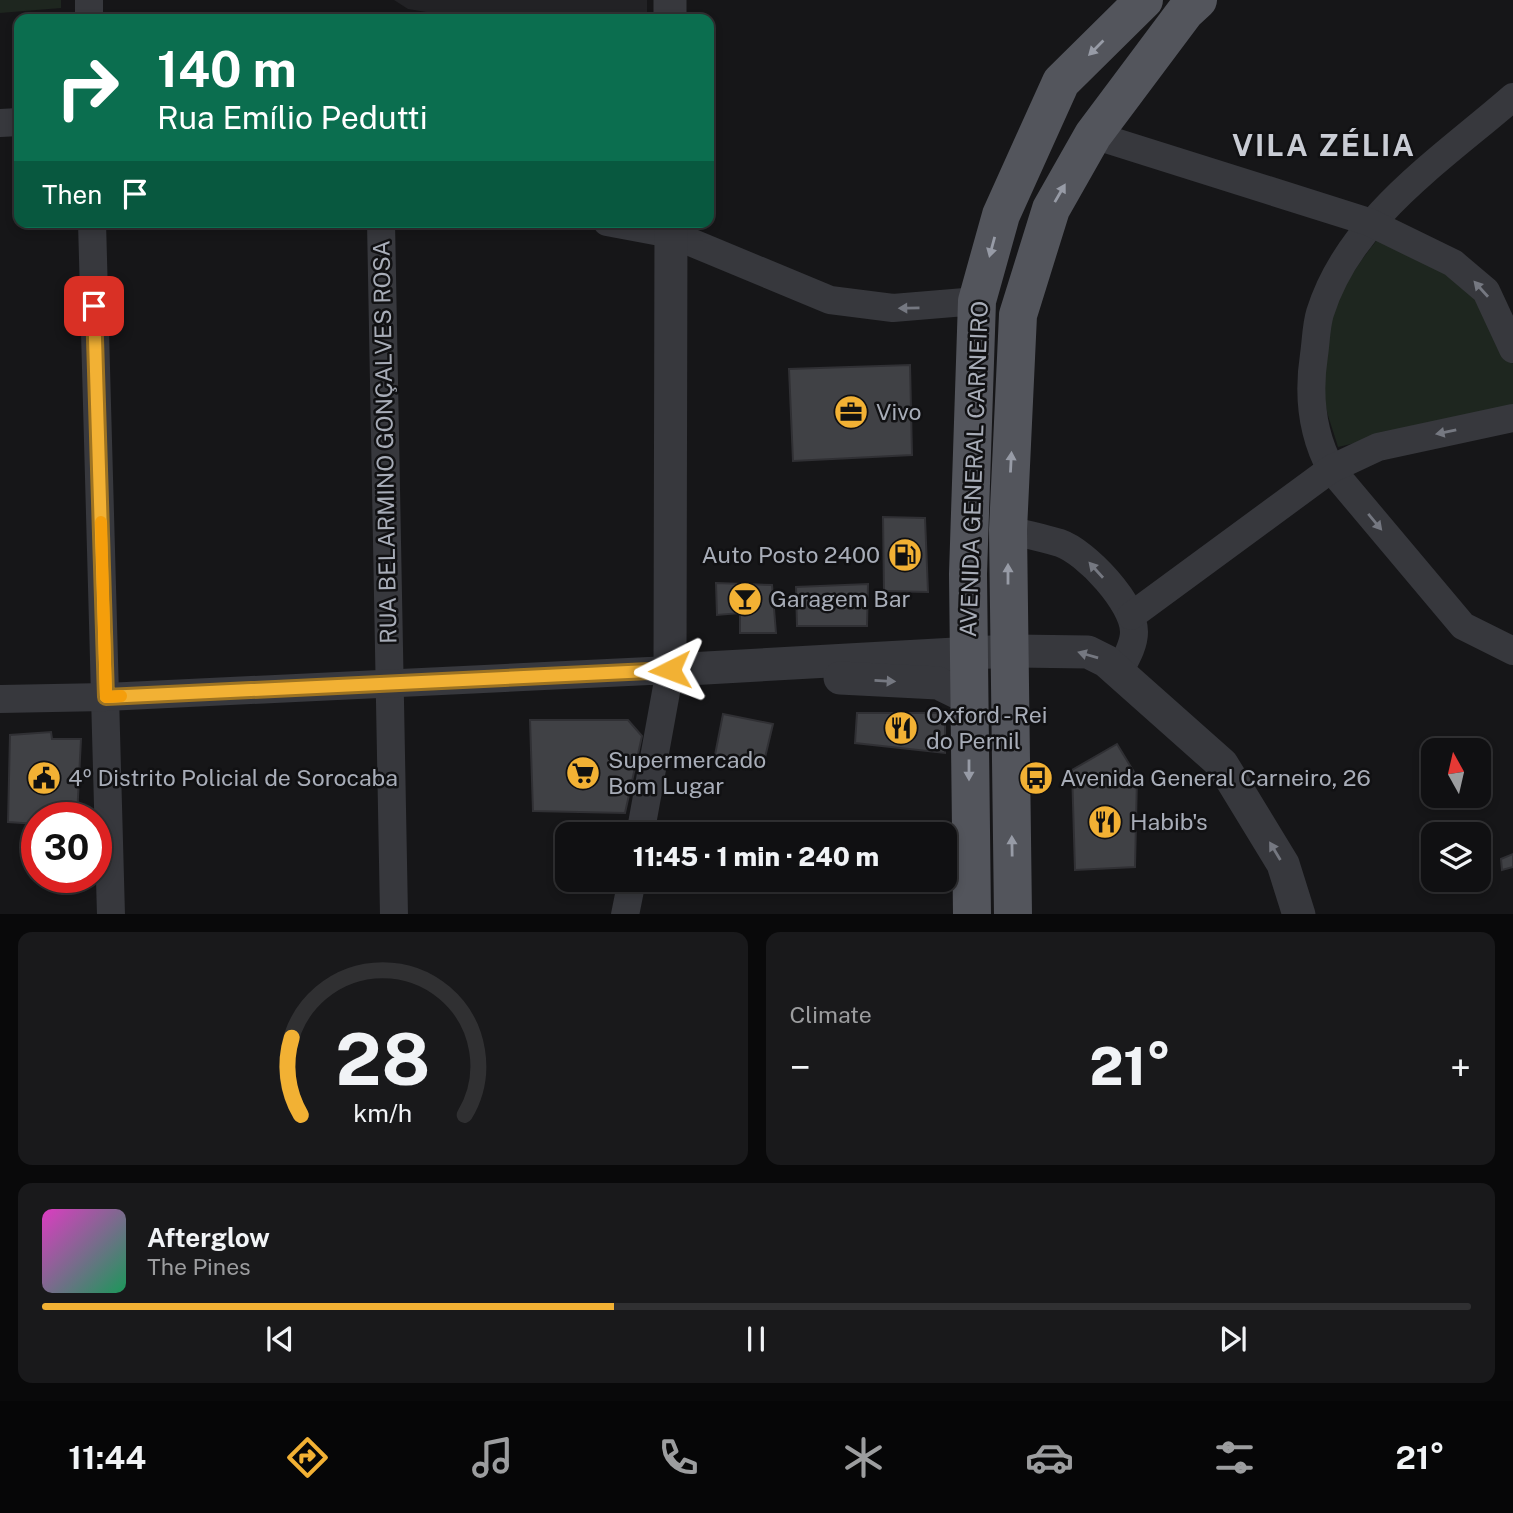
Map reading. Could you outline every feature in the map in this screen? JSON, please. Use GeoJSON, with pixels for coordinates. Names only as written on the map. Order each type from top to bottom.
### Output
{"type":"FeatureCollection","features":[{"type":"Feature","properties":{"kind":"main road","name":"AVENIDA GENERAL CARNEIRO"},"geometry":{"type":"LineString","coordinates":[[972,914],[969,512],[977,301],[1001,215],[1062,82],[1144,0]]}},
{"type":"Feature","properties":{"kind":"main road","name":"AVENIDA GENERAL CARNEIRO"},"geometry":{"type":"LineString","coordinates":[[1013,914],[1008,530],[1018,315],[1051,209],[1093,135],[1185,12],[1198,0]]}},
{"type":"Feature","properties":{"kind":"street"},"geometry":{"type":"LineString","coordinates":[[1513,97],[1369,222],[1341,265],[1320,314],[1310,387],[1320,449],[1331,469],[1463,626],[1513,651]]}},
{"type":"Feature","properties":{"kind":"street"},"geometry":{"type":"LineString","coordinates":[[1093,135],[1369,222],[1453,262],[1486,291],[1513,349]]}},
{"type":"Feature","properties":{"kind":"street"},"geometry":{"type":"LineString","coordinates":[[92,228],[111,914]]}},
{"type":"Feature","properties":{"kind":"street","name":"RUA BELARMINO GONÇALVES ROSA"},"geometry":{"type":"LineString","coordinates":[[381,228],[394,914]]}},
{"type":"Feature","properties":{"kind":"street"},"geometry":{"type":"LineString","coordinates":[[642,822],[670,670],[671,228],[831,300],[893,309],[977,301]]}},
{"type":"Feature","properties":{"kind":"street"},"geometry":{"type":"LineString","coordinates":[[1131,615],[1331,469],[1378,447],[1513,418]]}},
{"type":"Feature","properties":{"kind":"street"},"geometry":{"type":"LineString","coordinates":[[1008,530],[1062,544],[1085,558],[1111,586],[1131,615],[1134,632],[1119,672]]}},
{"type":"Feature","properties":{"kind":"street"},"geometry":{"type":"LineString","coordinates":[[0,699],[106,697],[1009,651],[1088,652],[1119,672],[1222,764],[1283,864],[1299,914]]}},
{"type":"Feature","properties":{"kind":"street"},"geometry":{"type":"LineString","coordinates":[[670,670],[938,684],[969,698]]}},
{"type":"Feature","properties":{"kind":"street"},"geometry":{"type":"LineString","coordinates":[[625,914],[630,892]]}},
{"type":"Feature","properties":{"kind":"shaded area"},"geometry":{"type":"Polygon","coordinates":[[[0,0],[61,0],[61,8],[0,13],[0,0]]]}},
{"type":"Feature","properties":{"kind":"shaded area"},"geometry":{"type":"Polygon","coordinates":[[[394,0],[647,0],[647,14],[438,14],[408,9],[394,0]]]}},
{"type":"Feature","properties":{"kind":"shaded area"},"geometry":{"type":"Polygon","coordinates":[[[1377,240],[1425,255],[1482,295],[1513,364],[1513,407],[1338,447],[1324,396],[1325,346],[1342,291],[1377,240]]]}},
{"type":"Feature","properties":{"kind":"building","name":"Vivo"},"geometry":{"type":"Polygon","coordinates":[[[910,365],[912,455],[793,461],[789,369],[910,365]]]}},
{"type":"Feature","properties":{"kind":"building","name":"Auto Posto 2400"},"geometry":{"type":"Polygon","coordinates":[[[883,517],[925,518],[928,592],[884,591],[883,517]]]}},
{"type":"Feature","properties":{"kind":"building","name":"Garagem Bar"},"geometry":{"type":"Polygon","coordinates":[[[716,583],[772,585],[776,633],[740,633],[740,613],[717,615],[716,583]]]}},
{"type":"Feature","properties":{"kind":"building","name":"Auto Posto 2400"},"geometry":{"type":"Polygon","coordinates":[[[868,584],[867,626],[797,626],[796,587],[868,584]]]}},
{"type":"Feature","properties":{"kind":"building","name":"Oxford - Rei do Pernil"},"geometry":{"type":"Polygon","coordinates":[[[857,713],[945,713],[945,753],[855,743],[857,713]]]}},
{"type":"Feature","properties":{"kind":"building"},"geometry":{"type":"Polygon","coordinates":[[[723,714],[773,724],[763,766],[715,755],[723,714]]]}},
{"type":"Feature","properties":{"kind":"building","name":"Supermercado Bom Lugar"},"geometry":{"type":"Polygon","coordinates":[[[530,720],[628,720],[642,736],[625,813],[533,811],[530,720]]]}},
{"type":"Feature","properties":{"kind":"building","name":"4º Distrito Policial de Sorocaba"},"geometry":{"type":"Polygon","coordinates":[[[51,732],[52,739],[81,739],[78,802],[21,802],[21,823],[8,822],[10,735],[51,732]]]}},
{"type":"Feature","properties":{"kind":"building","name":"Habib's"},"geometry":{"type":"Polygon","coordinates":[[[1117,744],[1137,777],[1135,867],[1075,870],[1072,770],[1117,744]]]}},
{"type":"Feature","properties":{"kind":"building"},"geometry":{"type":"Polygon","coordinates":[[[1513,854],[1513,867],[1502,870],[1501,859],[1513,854]]]}},
{"type":"Feature","properties":{"kind":"slow traffic"},"geometry":{"type":"LineString","coordinates":[[101,522],[106,697],[121,696]]}},
{"type":"Feature","properties":{"kind":"place","name":"Vivo"},"geometry":{"type":"Point","coordinates":[851,412]}},
{"type":"Feature","properties":{"kind":"place","name":"Auto Posto 2400"},"geometry":{"type":"Point","coordinates":[905,555]}},
{"type":"Feature","properties":{"kind":"place","name":"Garagem Bar"},"geometry":{"type":"Point","coordinates":[745,599]}},
{"type":"Feature","properties":{"kind":"place","name":"Oxford - Rei do Pernil"},"geometry":{"type":"Point","coordinates":[901,728]}},
{"type":"Feature","properties":{"kind":"place","name":"Supermercado Bom Lugar"},"geometry":{"type":"Point","coordinates":[583,773]}},
{"type":"Feature","properties":{"kind":"place","name":"4º Distrito Policial de Sorocaba"},"geometry":{"type":"Point","coordinates":[44,778]}},
{"type":"Feature","properties":{"kind":"place","name":"Avenida General Carneiro, 26"},"geometry":{"type":"Point","coordinates":[1036,778]}},
{"type":"Feature","properties":{"kind":"place","name":"Habib's"},"geometry":{"type":"Point","coordinates":[1105,822]}},
{"type":"Feature","properties":{"kind":"district","name":"VILA ZÉLIA"},"geometry":{"type":"Point","coordinates":[1324,146]}},
{"type":"Feature","properties":{"kind":"route"},"geometry":{"type":"LineString","coordinates":[[94,306],[106,697],[670,670]]}}]}
